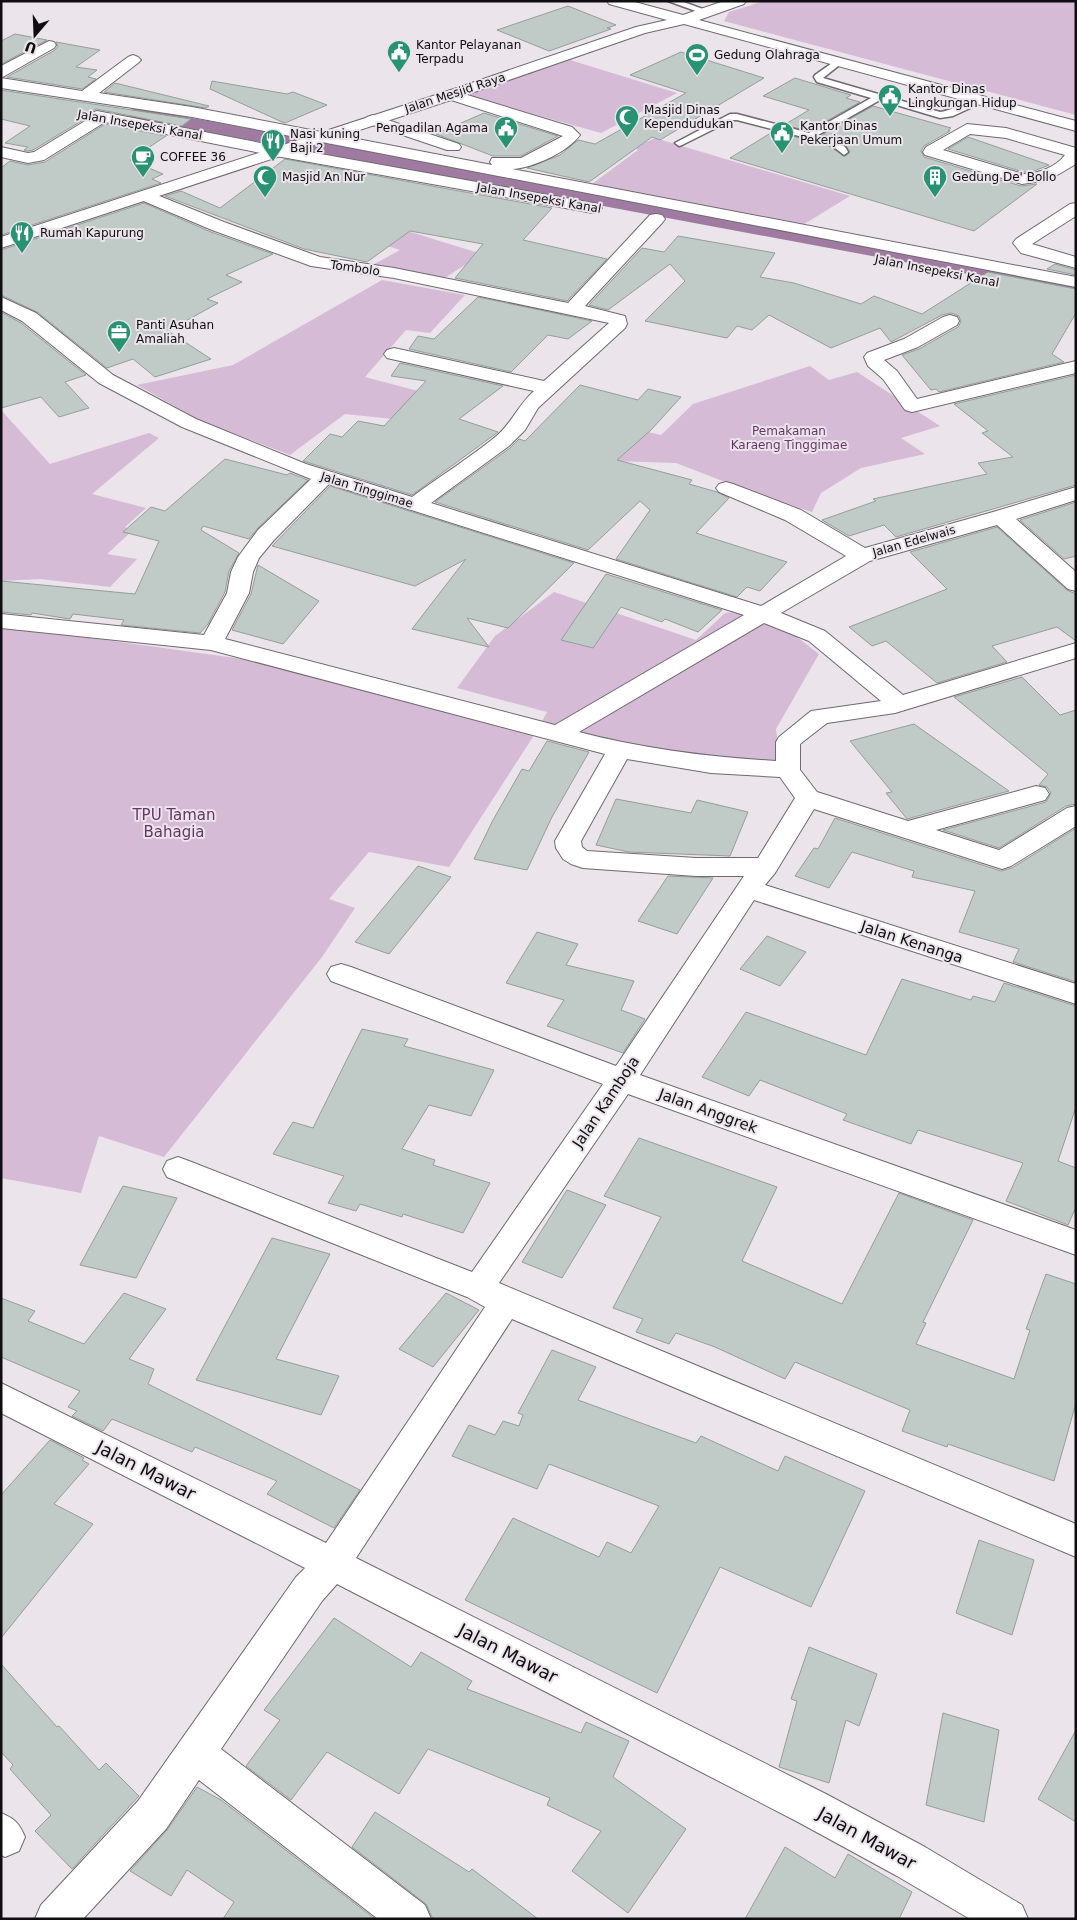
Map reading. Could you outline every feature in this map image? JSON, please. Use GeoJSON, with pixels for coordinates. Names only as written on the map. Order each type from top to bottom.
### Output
{"type":"FeatureCollection","features":[{"type":"Feature","properties":{"kind":"street"},"geometry":{"type":"LineString","coordinates":[[614,1],[1069,124]]}},
{"type":"Feature","properties":{"kind":"street","name":"Jalan Mesjid Raya"},"geometry":{"type":"LineString","coordinates":[[1,243],[148,196],[641,30],[684,20],[739,1]]}},
{"type":"Feature","properties":{"kind":"street"},"geometry":{"type":"LineString","coordinates":[[1,73],[49,45]]}},
{"type":"Feature","properties":{"kind":"street"},"geometry":{"type":"LineString","coordinates":[[85,96],[133,60]]}},
{"type":"Feature","properties":{"kind":"street"},"geometry":{"type":"LineString","coordinates":[[1,83],[192,112],[1076,282]]}},
{"type":"Feature","properties":{"kind":"street"},"geometry":{"type":"LineString","coordinates":[[373,120],[502,164],[510,165],[523,163],[572,137],[572,134],[566,130],[451,95]]}},
{"type":"Feature","properties":{"kind":"street","name":"Jalan Insepeksi Kanal"},"geometry":{"type":"LineString","coordinates":[[76,113],[608,210]]}},
{"type":"Feature","properties":{"kind":"street"},"geometry":{"type":"LineString","coordinates":[[1,152],[28,158],[38,157],[103,118]]}},
{"type":"Feature","properties":{"kind":"street"},"geometry":{"type":"LineString","coordinates":[[1018,136],[1070,151],[1073,156],[1071,160],[1043,178],[1032,180],[931,152],[967,129],[984,129],[1018,136],[1069,124]]}},
{"type":"Feature","properties":{"kind":"street","name":"Tombolo"},"geometry":{"type":"LineString","coordinates":[[148,196],[218,226],[317,262],[394,273],[614,318],[619,322],[548,388]]}},
{"type":"Feature","properties":{"kind":"street"},"geometry":{"type":"LineString","coordinates":[[1076,208],[1022,243],[1027,249],[1076,263]]}},
{"type":"Feature","properties":{"kind":"street"},"geometry":{"type":"LineString","coordinates":[[637,216],[676,223]]}},
{"type":"Feature","properties":{"kind":"street"},"geometry":{"type":"LineString","coordinates":[[572,309],[656,219]]}},
{"type":"Feature","properties":{"kind":"street","name":"Jalan Insepeksi Kanal"},"geometry":{"type":"LineString","coordinates":[[744,236],[1076,297]]}},
{"type":"Feature","properties":{"kind":"street","name":"Jalan Tinggimae"},"geometry":{"type":"LineString","coordinates":[[1,302],[29,317],[106,379],[190,423],[299,468],[762,614],[817,636],[899,704]]}},
{"type":"Feature","properties":{"kind":"street"},"geometry":{"type":"LineString","coordinates":[[950,321],[911,343],[874,357],[875,362],[890,375],[912,406],[1076,367]]}},
{"type":"Feature","properties":{"kind":"street"},"geometry":{"type":"LineString","coordinates":[[394,354],[548,388]]}},
{"type":"Feature","properties":{"kind":"street"},"geometry":{"type":"LineString","coordinates":[[415,504],[502,442],[518,426],[530,405],[548,388]]}},
{"type":"Feature","properties":{"kind":"street"},"geometry":{"type":"LineString","coordinates":[[212,643],[238,593],[242,572],[248,557],[266,535],[326,477]]}},
{"type":"Feature","properties":{"kind":"street"},"geometry":{"type":"LineString","coordinates":[[726,488],[750,496],[793,515],[862,556]]}},
{"type":"Feature","properties":{"kind":"street","name":"Jalan Edelwais"},"geometry":{"type":"LineString","coordinates":[[558,734],[862,556],[1001,517],[1076,493]]}},
{"type":"Feature","properties":{"kind":"street"},"geometry":{"type":"LineString","coordinates":[[1001,517],[1076,584]]}},
{"type":"Feature","properties":{"kind":"street"},"geometry":{"type":"LineString","coordinates":[[1,621],[212,643],[620,750],[711,765],[788,770]]}},
{"type":"Feature","properties":{"kind":"street"},"geometry":{"type":"LineString","coordinates":[[1076,650],[887,708],[820,716],[788,742],[788,770],[808,798],[1002,860],[1076,814]]}},
{"type":"Feature","properties":{"kind":"street"},"geometry":{"type":"LineString","coordinates":[[620,750],[568,841],[570,850],[575,856],[583,859],[696,867],[766,867]]}},
{"type":"Feature","properties":{"kind":"street"},"geometry":{"type":"LineString","coordinates":[[907,830],[1036,794]]}},
{"type":"Feature","properties":{"kind":"street","name":"Jalan Kamboja"},"geometry":{"type":"LineString","coordinates":[[55,1919],[152,1815],[309,1589],[333,1563],[622,1080],[748,889],[766,867],[808,798]]}},
{"type":"Feature","properties":{"kind":"street","name":"Jalan Kenanga"},"geometry":{"type":"LineString","coordinates":[[748,889],[1076,994]]}},
{"type":"Feature","properties":{"kind":"street","name":"Jalan Anggrek"},"geometry":{"type":"LineString","coordinates":[[341,974],[622,1080],[1076,1243]]}},
{"type":"Feature","properties":{"kind":"street"},"geometry":{"type":"LineString","coordinates":[[178,1170],[492,1295],[1076,1541]]}},
{"type":"Feature","properties":{"kind":"street","name":"Jalan Mawar"},"geometry":{"type":"LineString","coordinates":[[1,1398],[333,1563],[832,1818],[967,1893],[1008,1919]]}},
{"type":"Feature","properties":{"kind":"street"},"geometry":{"type":"LineString","coordinates":[[194,1752],[411,1919]]}},
{"type":"Feature","properties":{"kind":"lane"},"geometry":{"type":"LineString","coordinates":[[672,1],[707,12]]}},
{"type":"Feature","properties":{"kind":"lane"},"geometry":{"type":"LineString","coordinates":[[838,63],[818,76],[820,80],[940,115],[950,114],[981,101]]}},
{"type":"Feature","properties":{"kind":"lane"},"geometry":{"type":"LineString","coordinates":[[810,136],[877,98]]}},
{"type":"Feature","properties":{"kind":"lane"},"geometry":{"type":"LineString","coordinates":[[679,143],[730,117],[736,117],[833,142],[843,149],[844,152]]}},
{"type":"Feature","properties":{"kind":"green space"},"geometry":{"type":"Polygon","coordinates":[[[764,1],[1076,1],[1076,115],[724,21],[729,12],[764,1]]]}},
{"type":"Feature","properties":{"kind":"green space"},"geometry":{"type":"Polygon","coordinates":[[[570,60],[677,93],[601,133],[465,95],[570,60]]]}},
{"type":"Feature","properties":{"kind":"green space"},"geometry":{"type":"Polygon","coordinates":[[[655,138],[850,196],[801,226],[592,184],[638,150],[635,147],[655,138]]]}},
{"type":"Feature","properties":{"kind":"green space"},"geometry":{"type":"Polygon","coordinates":[[[391,226],[482,254],[443,279],[371,266],[400,250],[375,242],[391,226]]]}},
{"type":"Feature","properties":{"kind":"green space"},"geometry":{"type":"Polygon","coordinates":[[[382,280],[465,295],[430,333],[406,330],[365,377],[418,391],[393,419],[345,414],[290,455],[203,422],[137,385],[233,365],[382,280]]]}},
{"type":"Feature","properties":{"kind":"green space","name":"Pemakaman Karaeng Tinggimae"},"geometry":{"type":"Polygon","coordinates":[[[810,366],[829,380],[857,372],[940,426],[901,438],[925,454],[861,468],[821,493],[812,512],[676,463],[614,461],[602,421],[661,435],[693,404],[810,366]]]}},
{"type":"Feature","properties":{"kind":"green space"},"geometry":{"type":"Polygon","coordinates":[[[1,410],[50,464],[149,433],[159,438],[92,494],[146,508],[125,527],[132,531],[107,554],[137,559],[110,587],[40,579],[1,581],[1,410]]]}},
{"type":"Feature","properties":{"kind":"green space"},"geometry":{"type":"Polygon","coordinates":[[[554,592],[696,640],[725,613],[734,612],[776,621],[819,654],[776,729],[781,774],[538,729],[547,712],[457,688],[495,636],[554,592]]]}},
{"type":"Feature","properties":{"kind":"green space","name":"TPU Taman Bahagia"},"geometry":{"type":"Polygon","coordinates":[[[1,628],[250,660],[538,729],[449,867],[369,852],[329,899],[355,908],[322,957],[164,1157],[99,1136],[81,1193],[1,1178],[1,628]]]}},
{"type":"Feature","properties":{"kind":"building"},"geometry":{"type":"Polygon","coordinates":[[[568,6],[616,25],[607,28],[611,29],[549,51],[497,30],[568,6]]]}},
{"type":"Feature","properties":{"kind":"building"},"geometry":{"type":"Polygon","coordinates":[[[15,34],[47,40],[1,64],[1,41],[15,34]]]}},
{"type":"Feature","properties":{"kind":"building"},"geometry":{"type":"Polygon","coordinates":[[[56,42],[100,50],[76,67],[97,70],[88,77],[96,79],[82,89],[7,77],[55,50],[58,46],[56,42]]]}},
{"type":"Feature","properties":{"kind":"building"},"geometry":{"type":"Polygon","coordinates":[[[681,52],[764,78],[660,140],[652,137],[589,182],[527,168],[560,155],[578,140],[595,144],[686,93],[630,75],[681,52]]]}},
{"type":"Feature","properties":{"kind":"building"},"geometry":{"type":"Polygon","coordinates":[[[795,78],[851,95],[846,98],[860,102],[809,131],[784,125],[809,110],[763,96],[795,78]]]}},
{"type":"Feature","properties":{"kind":"building"},"geometry":{"type":"Polygon","coordinates":[[[212,81],[287,94],[293,92],[327,105],[285,123],[210,89],[212,81]]]}},
{"type":"Feature","properties":{"kind":"building"},"geometry":{"type":"Polygon","coordinates":[[[115,83],[209,106],[206,108],[104,92],[115,83]]]}},
{"type":"Feature","properties":{"kind":"building"},"geometry":{"type":"Polygon","coordinates":[[[1,90],[191,119],[182,126],[96,109],[89,112],[88,117],[33,150],[28,151],[24,150],[28,147],[5,143],[30,126],[1,119],[1,90]]]}},
{"type":"Feature","properties":{"kind":"building"},"geometry":{"type":"Polygon","coordinates":[[[873,106],[951,128],[948,130],[950,131],[924,146],[921,151],[924,157],[1021,186],[1037,184],[974,231],[730,158],[774,131],[829,146],[845,156],[850,152],[844,143],[823,134],[873,106]]]}},
{"type":"Feature","properties":{"kind":"building","name":"Pengadilan Agama"},"geometry":{"type":"Polygon","coordinates":[[[484,113],[558,136],[521,156],[493,156],[436,134],[484,113]]]}},
{"type":"Feature","properties":{"kind":"building"},"geometry":{"type":"Polygon","coordinates":[[[105,124],[166,136],[130,160],[163,174],[152,179],[161,183],[1,235],[1,168],[10,161],[28,165],[45,162],[105,124]]]}},
{"type":"Feature","properties":{"kind":"building"},"geometry":{"type":"Polygon","coordinates":[[[968,137],[1049,165],[1034,171],[1023,172],[948,149],[968,137]]]}},
{"type":"Feature","properties":{"kind":"building"},"geometry":{"type":"Polygon","coordinates":[[[285,159],[552,208],[523,240],[607,259],[567,301],[455,278],[483,244],[410,231],[367,262],[304,249],[165,196],[181,191],[220,208],[285,159]]]}},
{"type":"Feature","properties":{"kind":"building"},"geometry":{"type":"Polygon","coordinates":[[[144,203],[211,232],[273,254],[226,275],[242,282],[207,299],[218,303],[168,331],[211,359],[155,377],[133,359],[107,368],[37,312],[1,295],[1,250],[144,203]]]}},
{"type":"Feature","properties":{"kind":"building"},"geometry":{"type":"Polygon","coordinates":[[[678,236],[775,253],[760,277],[794,283],[861,304],[874,296],[922,314],[988,272],[1076,289],[1076,313],[1052,354],[1064,362],[939,392],[936,389],[931,390],[902,355],[919,349],[958,327],[961,322],[959,316],[951,313],[942,315],[891,342],[880,328],[831,348],[769,315],[752,330],[737,326],[727,338],[645,321],[685,281],[670,264],[608,310],[589,305],[642,248],[664,252],[678,236]]]}},
{"type":"Feature","properties":{"kind":"building"},"geometry":{"type":"Polygon","coordinates":[[[1055,264],[1076,270],[1076,275],[1047,269],[1055,264]]]}},
{"type":"Feature","properties":{"kind":"building"},"geometry":{"type":"Polygon","coordinates":[[[478,297],[592,321],[568,339],[548,335],[511,372],[409,349],[418,336],[434,339],[478,297]]]}},
{"type":"Feature","properties":{"kind":"building"},"geometry":{"type":"Polygon","coordinates":[[[1,312],[21,323],[86,375],[65,382],[89,408],[59,417],[41,397],[1,408],[1,312]]]}},
{"type":"Feature","properties":{"kind":"building"},"geometry":{"type":"Polygon","coordinates":[[[400,363],[503,386],[459,419],[498,432],[412,495],[303,461],[330,434],[342,437],[358,421],[384,426],[426,381],[391,376],[400,363]]]}},
{"type":"Feature","properties":{"kind":"building"},"geometry":{"type":"Polygon","coordinates":[[[1076,375],[1076,485],[896,537],[884,525],[849,536],[822,520],[876,501],[873,499],[987,474],[978,463],[1013,457],[982,433],[988,431],[954,404],[1076,375]]]}},
{"type":"Feature","properties":{"kind":"building"},"geometry":{"type":"Polygon","coordinates":[[[580,385],[638,400],[648,389],[681,397],[651,430],[617,460],[692,480],[689,484],[717,492],[729,498],[696,533],[787,562],[760,591],[747,587],[737,597],[616,559],[650,510],[640,501],[588,550],[435,502],[510,448],[519,439],[525,441],[580,385]]]}},
{"type":"Feature","properties":{"kind":"building"},"geometry":{"type":"Polygon","coordinates":[[[225,459],[287,475],[290,473],[308,480],[249,539],[203,526],[201,530],[239,553],[229,571],[225,592],[208,624],[200,633],[121,625],[124,620],[73,614],[70,619],[32,613],[31,615],[1,612],[1,581],[135,594],[159,541],[123,532],[151,507],[165,511],[225,459]]]}},
{"type":"Feature","properties":{"kind":"building"},"geometry":{"type":"Polygon","coordinates":[[[330,486],[574,563],[508,628],[467,618],[489,647],[412,629],[466,559],[415,586],[272,546],[330,486]]]}},
{"type":"Feature","properties":{"kind":"building"},"geometry":{"type":"Polygon","coordinates":[[[1076,502],[1076,556],[1064,559],[1020,520],[1076,502]]]}},
{"type":"Feature","properties":{"kind":"building"},"geometry":{"type":"Polygon","coordinates":[[[997,527],[1067,590],[1076,594],[1076,641],[1057,627],[992,646],[1007,662],[937,683],[886,641],[872,646],[849,627],[947,589],[910,552],[997,527]]]}},
{"type":"Feature","properties":{"kind":"building"},"geometry":{"type":"Polygon","coordinates":[[[258,565],[319,601],[283,644],[232,630],[251,594],[258,565]]]}},
{"type":"Feature","properties":{"kind":"building"},"geometry":{"type":"Polygon","coordinates":[[[606,574],[722,610],[698,632],[665,619],[662,622],[621,607],[593,648],[561,640],[606,574]]]}},
{"type":"Feature","properties":{"kind":"building"},"geometry":{"type":"Polygon","coordinates":[[[1022,677],[1060,715],[1076,710],[1076,804],[1066,806],[999,848],[943,830],[1046,802],[1051,793],[1047,787],[1039,785],[1048,774],[954,697],[1022,677]]]}},
{"type":"Feature","properties":{"kind":"building"},"geometry":{"type":"Polygon","coordinates":[[[914,724],[1009,791],[907,819],[886,793],[892,792],[850,741],[914,724]]]}},
{"type":"Feature","properties":{"kind":"building"},"geometry":{"type":"Polygon","coordinates":[[[547,741],[589,752],[552,817],[527,870],[474,859],[493,820],[522,769],[529,771],[547,741]]]}},
{"type":"Feature","properties":{"kind":"building"},"geometry":{"type":"Polygon","coordinates":[[[616,799],[691,813],[697,800],[748,812],[730,856],[629,852],[596,845],[616,799]]]}},
{"type":"Feature","properties":{"kind":"building"},"geometry":{"type":"Polygon","coordinates":[[[835,818],[1001,871],[1012,868],[1076,828],[1076,982],[1013,962],[1019,949],[959,932],[975,891],[912,877],[914,871],[852,852],[829,888],[795,876],[814,848],[818,849],[835,818]]]}},
{"type":"Feature","properties":{"kind":"building"},"geometry":{"type":"Polygon","coordinates":[[[418,866],[451,877],[389,954],[355,942],[418,866]]]}},
{"type":"Feature","properties":{"kind":"building"},"geometry":{"type":"Polygon","coordinates":[[[668,876],[713,878],[677,934],[638,921],[668,876]]]}},
{"type":"Feature","properties":{"kind":"building"},"geometry":{"type":"Polygon","coordinates":[[[537,932],[578,944],[566,965],[634,981],[621,1010],[645,1019],[623,1053],[547,1026],[564,1000],[506,983],[537,932]]]}},
{"type":"Feature","properties":{"kind":"building"},"geometry":{"type":"Polygon","coordinates":[[[767,936],[806,952],[780,986],[740,969],[767,936]]]}},
{"type":"Feature","properties":{"kind":"building"},"geometry":{"type":"Polygon","coordinates":[[[902,979],[971,1000],[973,996],[995,1002],[1004,983],[1076,1006],[1076,1107],[1058,1161],[1076,1168],[1076,1207],[1068,1225],[1006,1201],[1023,1163],[918,1130],[911,1144],[843,1120],[847,1114],[760,1080],[749,1096],[702,1077],[746,1012],[866,1055],[902,979]]]}},
{"type":"Feature","properties":{"kind":"building"},"geometry":{"type":"Polygon","coordinates":[[[362,1029],[408,1039],[404,1046],[494,1070],[471,1116],[429,1105],[402,1149],[435,1160],[433,1165],[490,1183],[463,1233],[403,1214],[402,1217],[360,1204],[356,1211],[328,1203],[344,1176],[273,1154],[293,1122],[313,1128],[362,1029]]]}},
{"type":"Feature","properties":{"kind":"building"},"geometry":{"type":"Polygon","coordinates":[[[639,1138],[777,1187],[742,1261],[842,1304],[899,1193],[973,1220],[923,1322],[926,1323],[916,1344],[1014,1379],[1030,1330],[1026,1329],[1046,1274],[1076,1284],[1076,1403],[1054,1481],[948,1444],[947,1447],[902,1431],[910,1410],[795,1362],[785,1379],[715,1347],[676,1333],[669,1344],[636,1332],[643,1319],[613,1308],[661,1217],[604,1196],[639,1138]]]}},
{"type":"Feature","properties":{"kind":"building"},"geometry":{"type":"Polygon","coordinates":[[[123,1186],[177,1198],[136,1278],[80,1265],[123,1186]]]}},
{"type":"Feature","properties":{"kind":"building"},"geometry":{"type":"Polygon","coordinates":[[[567,1190],[606,1205],[562,1278],[522,1262],[567,1190]]]}},
{"type":"Feature","properties":{"kind":"building"},"geometry":{"type":"Polygon","coordinates":[[[272,1238],[330,1254],[276,1359],[339,1376],[321,1415],[196,1380],[272,1238]]]}},
{"type":"Feature","properties":{"kind":"building"},"geometry":{"type":"Polygon","coordinates":[[[124,1293],[166,1309],[129,1359],[154,1369],[148,1384],[360,1490],[334,1528],[267,1494],[277,1481],[195,1447],[192,1452],[112,1419],[103,1431],[72,1416],[77,1411],[68,1407],[80,1391],[1,1357],[1,1298],[35,1311],[28,1321],[84,1344],[124,1293]]]}},
{"type":"Feature","properties":{"kind":"building"},"geometry":{"type":"Polygon","coordinates":[[[446,1293],[479,1310],[433,1367],[399,1349],[446,1293]]]}},
{"type":"Feature","properties":{"kind":"building"},"geometry":{"type":"Polygon","coordinates":[[[552,1350],[596,1367],[578,1400],[696,1443],[701,1436],[778,1471],[785,1456],[865,1491],[811,1607],[720,1567],[657,1693],[465,1600],[513,1518],[599,1557],[607,1542],[631,1553],[659,1506],[549,1464],[537,1489],[452,1456],[469,1425],[495,1435],[503,1421],[519,1426],[523,1415],[518,1413],[552,1350]]]}},
{"type":"Feature","properties":{"kind":"building"},"geometry":{"type":"Polygon","coordinates":[[[50,1440],[84,1458],[82,1460],[89,1464],[54,1504],[93,1524],[1,1638],[1,1495],[50,1440]]]}},
{"type":"Feature","properties":{"kind":"building"},"geometry":{"type":"Polygon","coordinates":[[[979,1540],[1034,1560],[1012,1635],[956,1613],[979,1540]]]}},
{"type":"Feature","properties":{"kind":"building"},"geometry":{"type":"Polygon","coordinates":[[[334,1618],[411,1667],[421,1652],[472,1681],[467,1689],[581,1733],[586,1722],[629,1741],[613,1777],[686,1829],[628,1913],[572,1871],[601,1831],[547,1805],[550,1798],[428,1749],[399,1794],[327,1752],[291,1800],[246,1766],[280,1720],[264,1710],[334,1618]]]}},
{"type":"Feature","properties":{"kind":"building"},"geometry":{"type":"Polygon","coordinates":[[[809,1647],[877,1674],[859,1726],[846,1720],[829,1783],[779,1767],[797,1701],[791,1699],[809,1647]]]}},
{"type":"Feature","properties":{"kind":"building"},"geometry":{"type":"Polygon","coordinates":[[[1,1664],[57,1727],[59,1726],[99,1770],[106,1763],[139,1796],[72,1869],[35,1831],[51,1815],[10,1769],[13,1765],[1,1752],[1,1664]]]}},
{"type":"Feature","properties":{"kind":"building"},"geometry":{"type":"Polygon","coordinates":[[[943,1713],[999,1730],[984,1822],[926,1805],[943,1713]]]}},
{"type":"Feature","properties":{"kind":"building"},"geometry":{"type":"Polygon","coordinates":[[[1076,1730],[1076,1822],[1038,1799],[1076,1730]]]}},
{"type":"Feature","properties":{"kind":"building"},"geometry":{"type":"Polygon","coordinates":[[[197,1787],[221,1800],[375,1919],[223,1919],[234,1902],[187,1870],[171,1896],[130,1871],[167,1830],[197,1787]]]}},
{"type":"Feature","properties":{"kind":"building"},"geometry":{"type":"Polygon","coordinates":[[[375,1812],[469,1872],[472,1869],[538,1919],[433,1919],[426,1904],[352,1847],[375,1812]]]}},
{"type":"Feature","properties":{"kind":"building"},"geometry":{"type":"Polygon","coordinates":[[[785,1847],[835,1878],[848,1854],[912,1892],[899,1919],[745,1919],[785,1847]]]}},
{"type":"Feature","properties":{"kind":"waterway"},"geometry":{"type":"LineString","coordinates":[[138,114],[1076,287]]}},
{"type":"Feature","properties":{"kind":"place","name":"Kantor Pelayanan Terpadu"},"geometry":{"type":"Point","coordinates":[399,73]}},
{"type":"Feature","properties":{"kind":"place","name":"Gedung Olahraga"},"geometry":{"type":"Point","coordinates":[697,76]}},
{"type":"Feature","properties":{"kind":"place","name":"Kantor Dinas Lingkungan Hidup"},"geometry":{"type":"Point","coordinates":[890,117]}},
{"type":"Feature","properties":{"kind":"place","name":"Masjid Dinas Kependudukan"},"geometry":{"type":"Point","coordinates":[627,138]}},
{"type":"Feature","properties":{"kind":"place","name":"Pengadilan Agama"},"geometry":{"type":"Point","coordinates":[506,149]}},
{"type":"Feature","properties":{"kind":"place","name":"Kantor Dinas Pekerjaan Umum"},"geometry":{"type":"Point","coordinates":[782,154]}},
{"type":"Feature","properties":{"kind":"place","name":"Nasi kuning Baji 2"},"geometry":{"type":"Point","coordinates":[273,162]}},
{"type":"Feature","properties":{"kind":"place","name":"COFFEE 36"},"geometry":{"type":"Point","coordinates":[143,178]}},
{"type":"Feature","properties":{"kind":"place","name":"Masjid An Nur"},"geometry":{"type":"Point","coordinates":[265,198]}},
{"type":"Feature","properties":{"kind":"place","name":"Gedung De' Bollo"},"geometry":{"type":"Point","coordinates":[935,198]}},
{"type":"Feature","properties":{"kind":"place","name":"Rumah Kapurung"},"geometry":{"type":"Point","coordinates":[22,254]}},
{"type":"Feature","properties":{"kind":"place","name":"Panti Asuhan Amaliah"},"geometry":{"type":"Point","coordinates":[119,353]}}]}
